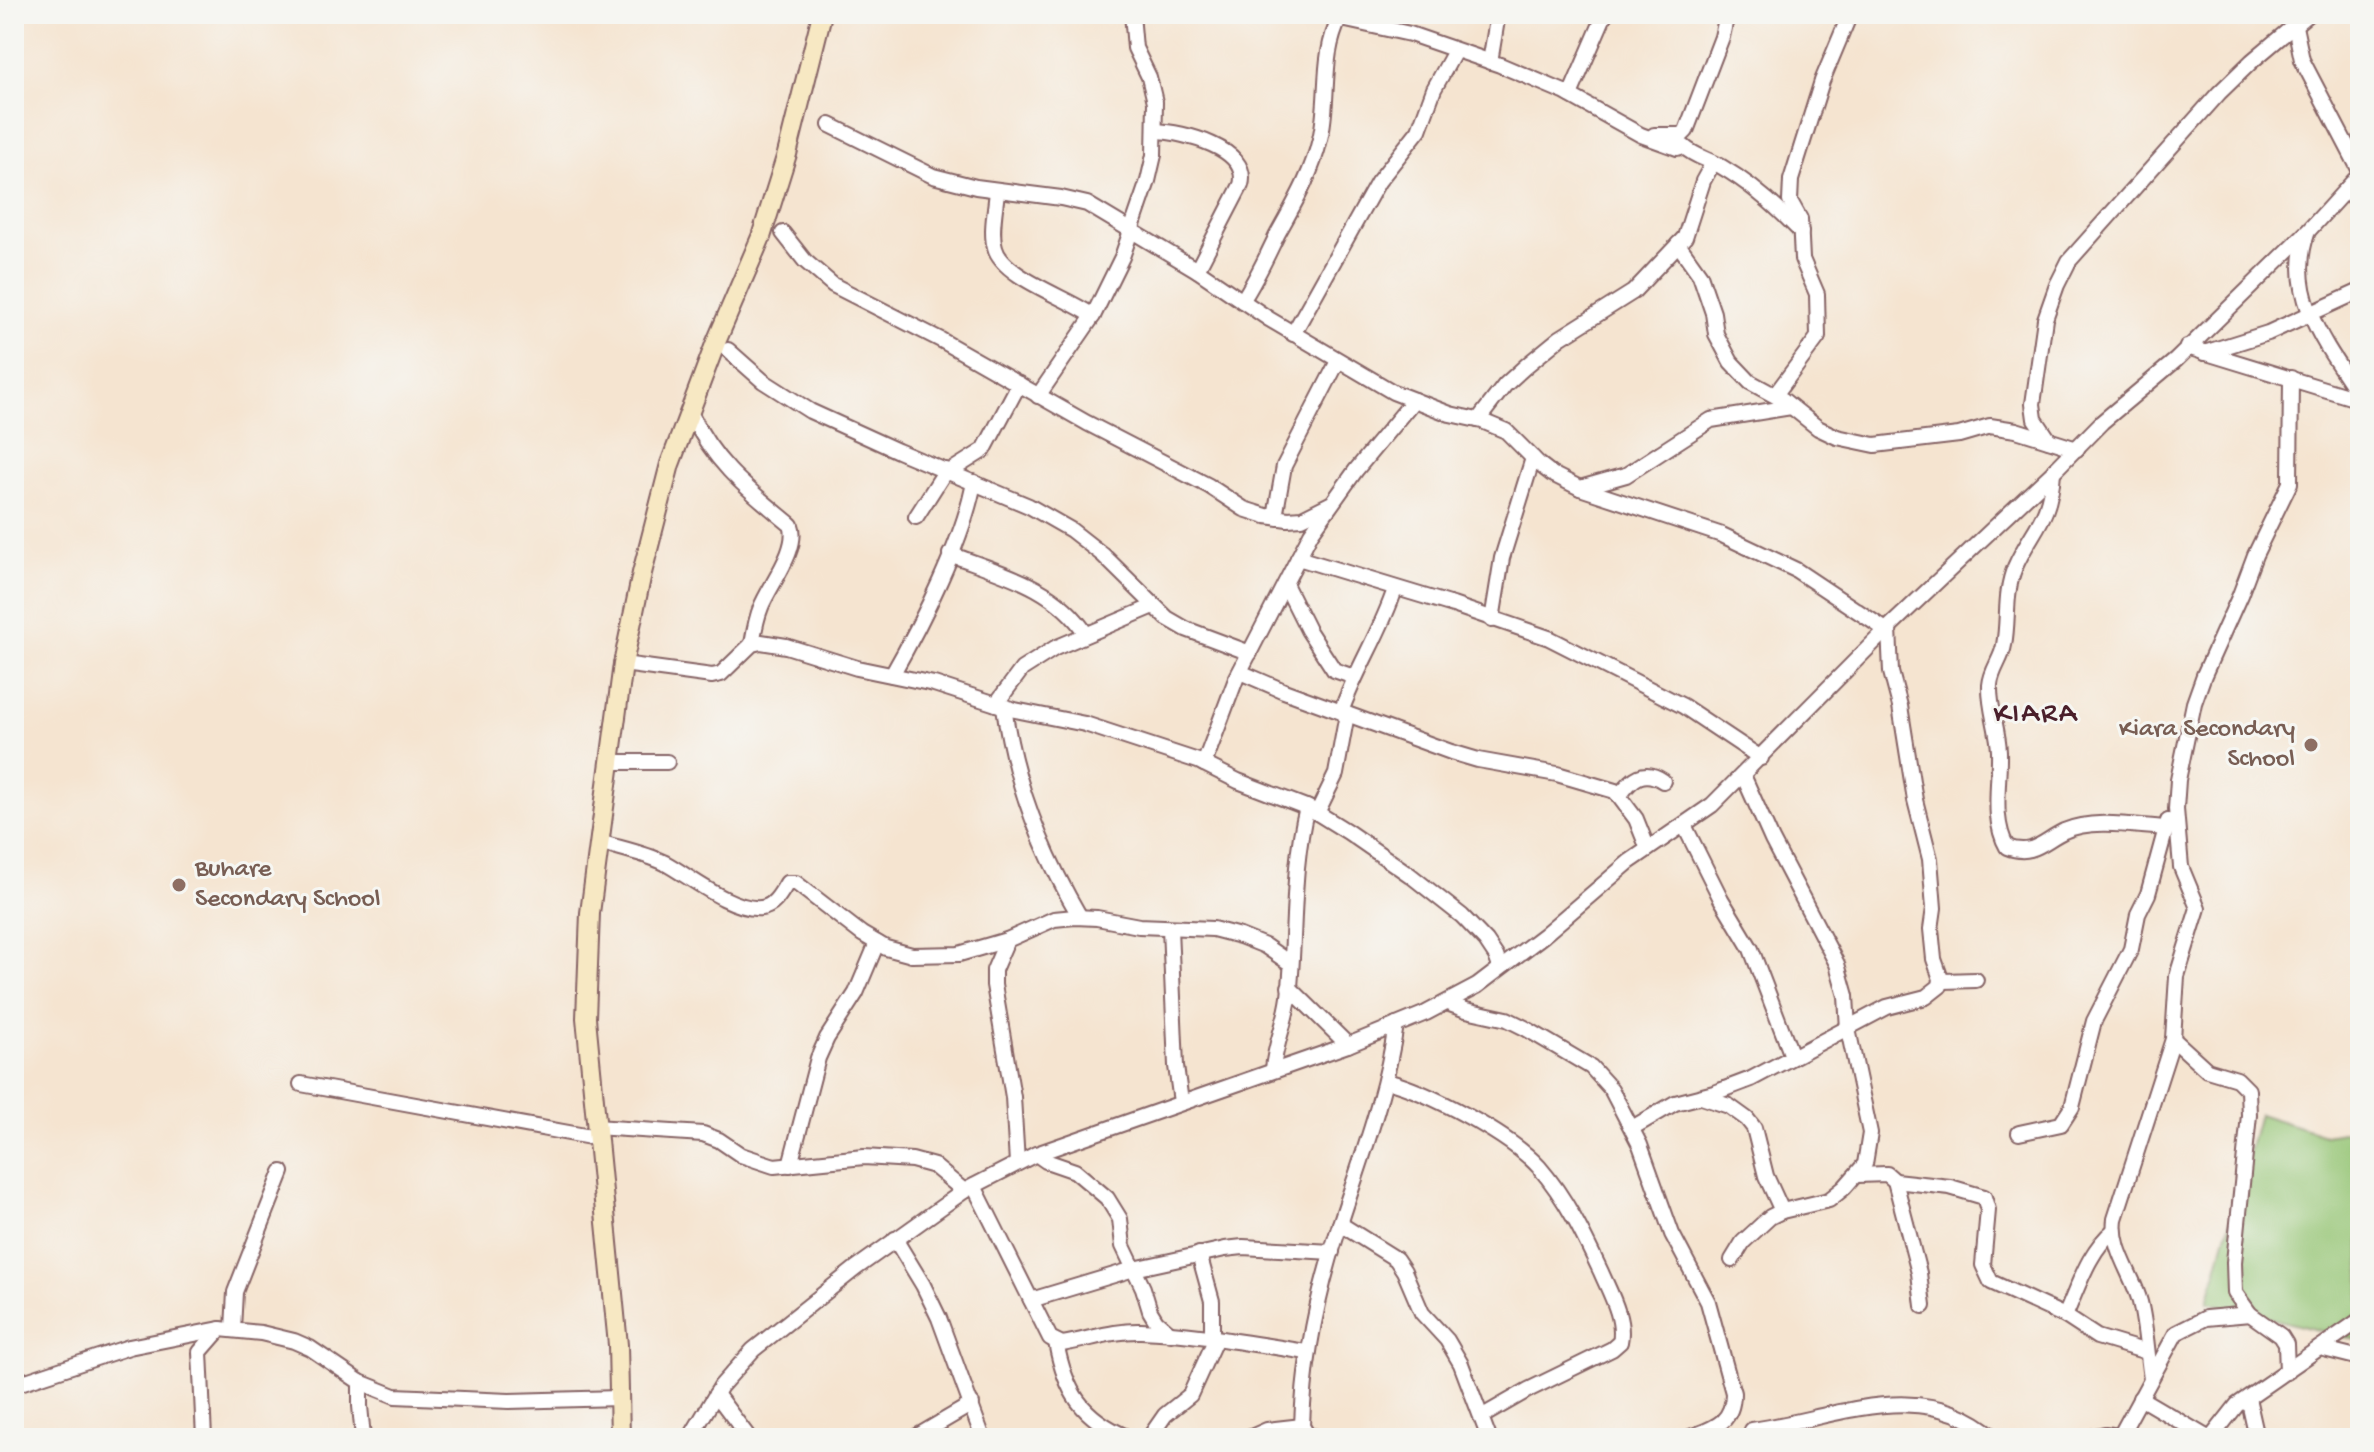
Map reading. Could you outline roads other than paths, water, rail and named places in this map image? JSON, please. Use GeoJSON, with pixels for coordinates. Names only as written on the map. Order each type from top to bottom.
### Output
{"type":"FeatureCollection","features":[{"type":"Feature","properties":{"kind":"main road"},"geometry":{"type":"LineString","coordinates":[[620,1438],[618,1345],[586,1018],[590,913],[609,762],[623,664],[670,464],[716,342],[761,237],[787,154],[822,14]]}},
{"type":"Feature","properties":{"kind":"street"},"geometry":{"type":"LineString","coordinates":[[1038,396],[1093,316],[1122,257],[1148,181],[1156,131],[1153,88],[1135,48],[1132,14]]}},
{"type":"Feature","properties":{"kind":"street"},"geometry":{"type":"LineString","coordinates":[[1319,14],[1410,34],[1490,62],[1570,95],[1641,135],[1677,148],[1683,146],[1780,210],[1801,232]]}},
{"type":"Feature","properties":{"kind":"street"},"geometry":{"type":"LineString","coordinates":[[1490,62],[1498,14]]}},
{"type":"Feature","properties":{"kind":"street"},"geometry":{"type":"LineString","coordinates":[[1570,95],[1605,14]]}},
{"type":"Feature","properties":{"kind":"street"},"geometry":{"type":"LineString","coordinates":[[1641,135],[1682,135],[1686,131],[1722,37],[1727,14]]}},
{"type":"Feature","properties":{"kind":"street"},"geometry":{"type":"LineString","coordinates":[[1775,395],[1818,337],[1817,294],[1802,259],[1800,215],[1790,201],[1791,180],[1822,81],[1850,14]]}},
{"type":"Feature","properties":{"kind":"street"},"geometry":{"type":"LineString","coordinates":[[2049,440],[2035,419],[2033,404],[2045,319],[2069,261],[2219,93],[2308,14]]}},
{"type":"Feature","properties":{"kind":"street"},"geometry":{"type":"LineString","coordinates":[[1242,301],[1294,207],[1312,167],[1325,115],[1327,62],[1332,33],[1340,18]]}},
{"type":"Feature","properties":{"kind":"street"},"geometry":{"type":"LineString","coordinates":[[690,1438],[716,1394],[753,1350],[895,1239],[969,1188],[1036,1154],[1348,1045],[1447,1003],[1477,986],[1544,935],[1629,862],[1712,805],[2102,422],[2176,360],[2309,230],[2360,172],[2302,60],[2295,26]]}},
{"type":"Feature","properties":{"kind":"street"},"geometry":{"type":"LineString","coordinates":[[1293,334],[1378,182],[1419,130],[1434,89],[1455,51]]}},
{"type":"Feature","properties":{"kind":"street"},"geometry":{"type":"LineString","coordinates":[[830,125],[933,176],[1087,204],[1197,270],[1293,334],[1393,392],[1506,431],[1552,474],[1580,488],[1722,535],[1796,570],[1888,629]]}},
{"type":"Feature","properties":{"kind":"street"},"geometry":{"type":"LineString","coordinates":[[1156,131],[1177,131],[1200,138],[1227,154],[1243,173],[1241,185],[1197,270]]}},
{"type":"Feature","properties":{"kind":"street"},"geometry":{"type":"LineString","coordinates":[[1478,420],[1505,385],[1535,357],[1633,292],[1678,244],[1689,231],[1703,181],[1713,163]]}},
{"type":"Feature","properties":{"kind":"street"},"geometry":{"type":"LineString","coordinates":[[997,190],[994,248],[1000,257],[1023,277],[1093,316]]}},
{"type":"Feature","properties":{"kind":"street"},"geometry":{"type":"LineString","coordinates":[[2309,230],[2301,250],[2300,280],[2309,314],[2360,398]]}},
{"type":"Feature","properties":{"kind":"street"},"geometry":{"type":"LineString","coordinates":[[783,233],[805,261],[833,285],[941,340],[1038,396],[1209,486],[1244,509],[1278,518],[1302,518],[1330,504]]}},
{"type":"Feature","properties":{"kind":"street"},"geometry":{"type":"LineString","coordinates":[[1678,244],[1700,275],[1713,313],[1716,334],[1731,362],[1750,382],[1775,395],[1818,428],[1862,444],[1914,442],[1959,435],[1990,426],[2077,449]]}},
{"type":"Feature","properties":{"kind":"street"},"geometry":{"type":"LineString","coordinates":[[2204,353],[2268,333],[2360,291]]}},
{"type":"Feature","properties":{"kind":"street"},"geometry":{"type":"LineString","coordinates":[[2187,347],[2360,398]]}},
{"type":"Feature","properties":{"kind":"street"},"geometry":{"type":"LineString","coordinates":[[728,350],[763,381],[810,411],[1029,506],[1071,530],[1103,555],[1167,618],[1186,629],[1250,653]]}},
{"type":"Feature","properties":{"kind":"street"},"geometry":{"type":"LineString","coordinates":[[1278,518],[1276,511],[1284,466],[1338,361]]}},
{"type":"Feature","properties":{"kind":"street"},"geometry":{"type":"LineString","coordinates":[[2019,1133],[2061,1124],[2072,1107],[2094,1021],[2131,949],[2138,914],[2148,894],[2177,795],[2194,703],[2261,541],[2290,483],[2291,378]]}},
{"type":"Feature","properties":{"kind":"street"},"geometry":{"type":"LineString","coordinates":[[892,675],[950,554],[971,502],[984,450],[1019,384]]}},
{"type":"Feature","properties":{"kind":"street"},"geometry":{"type":"LineString","coordinates":[[1204,764],[1240,672],[1298,558],[1330,504],[1414,400]]}},
{"type":"Feature","properties":{"kind":"street"},"geometry":{"type":"LineString","coordinates":[[1580,488],[1626,475],[1704,423],[1734,415],[1791,407]]}},
{"type":"Feature","properties":{"kind":"street"},"geometry":{"type":"LineString","coordinates":[[691,414],[704,442],[733,477],[791,525],[794,532],[787,556],[761,607],[752,644]]}},
{"type":"Feature","properties":{"kind":"street"},"geometry":{"type":"LineString","coordinates":[[916,517],[947,471],[978,457],[984,450]]}},
{"type":"Feature","properties":{"kind":"street"},"geometry":{"type":"LineString","coordinates":[[1492,620],[1502,558],[1533,458]]}},
{"type":"Feature","properties":{"kind":"street"},"geometry":{"type":"LineString","coordinates":[[2053,472],[2052,497],[2047,512],[2015,567],[2005,611],[2004,648],[1990,682],[1999,751],[1998,812],[2002,838],[2007,847],[2023,851],[2042,846],[2066,830],[2085,826],[2165,828]]}},
{"type":"Feature","properties":{"kind":"street"},"geometry":{"type":"LineString","coordinates":[[950,554],[1049,595],[1075,617],[1086,634]]}},
{"type":"Feature","properties":{"kind":"street"},"geometry":{"type":"LineString","coordinates":[[1298,558],[1549,638],[1589,661],[1683,706],[1761,758]]}},
{"type":"Feature","properties":{"kind":"street"},"geometry":{"type":"LineString","coordinates":[[1285,584],[1308,630],[1334,670],[1354,677]]}},
{"type":"Feature","properties":{"kind":"street"},"geometry":{"type":"LineString","coordinates":[[1273,1069],[1289,987],[1294,881],[1312,810],[1336,774],[1344,713],[1354,677],[1385,620],[1395,589]]}},
{"type":"Feature","properties":{"kind":"street"},"geometry":{"type":"LineString","coordinates":[[1080,917],[1049,861],[1011,752],[1000,705],[1022,669],[1055,648],[1154,606]]}},
{"type":"Feature","properties":{"kind":"street"},"geometry":{"type":"LineString","coordinates":[[1888,629],[1891,672],[1900,706],[1915,800],[1930,859],[1933,944],[1941,983]]}},
{"type":"Feature","properties":{"kind":"street"},"geometry":{"type":"LineString","coordinates":[[623,664],[712,676],[721,674],[752,644],[761,642],[786,646],[857,668],[934,684],[1000,705],[1085,724],[1204,764],[1312,810],[1410,875],[1462,916],[1486,941],[1500,967]]}},
{"type":"Feature","properties":{"kind":"street"},"geometry":{"type":"LineString","coordinates":[[1240,672],[1478,760],[1589,782],[1615,791],[1636,819],[1648,849]]}},
{"type":"Feature","properties":{"kind":"street"},"geometry":{"type":"LineString","coordinates":[[609,762],[667,762]]}},
{"type":"Feature","properties":{"kind":"street"},"geometry":{"type":"LineString","coordinates":[[1620,795],[1642,774],[1654,775],[1663,781]]}},
{"type":"Feature","properties":{"kind":"street"},"geometry":{"type":"LineString","coordinates":[[1732,1260],[1755,1229],[1782,1211],[1829,1200],[1857,1175],[1865,1164],[1870,1133],[1848,1029],[1846,996],[1837,964],[1772,840],[1743,775]]}},
{"type":"Feature","properties":{"kind":"street"},"geometry":{"type":"LineString","coordinates":[[2065,1316],[2090,1256],[2114,1230],[2173,1039],[2177,976],[2198,908],[2181,867],[2177,795]]}},
{"type":"Feature","properties":{"kind":"street"},"geometry":{"type":"LineString","coordinates":[[1684,825],[1721,899],[1751,949],[1792,1056]]}},
{"type":"Feature","properties":{"kind":"street"},"geometry":{"type":"LineString","coordinates":[[599,842],[668,864],[707,889],[752,907],[769,906],[787,883],[796,883],[877,943],[899,952],[959,954],[1007,940],[1054,919],[1080,917],[1139,926],[1213,929],[1265,946],[1291,964]]}},
{"type":"Feature","properties":{"kind":"street"},"geometry":{"type":"LineString","coordinates":[[1170,928],[1176,1066],[1181,1102]]}},
{"type":"Feature","properties":{"kind":"street"},"geometry":{"type":"LineString","coordinates":[[1007,940],[994,970],[994,985],[1013,1097],[1017,1163]]}},
{"type":"Feature","properties":{"kind":"street"},"geometry":{"type":"LineString","coordinates":[[790,1165],[818,1058],[856,993],[877,943]]}},
{"type":"Feature","properties":{"kind":"street"},"geometry":{"type":"LineString","coordinates":[[1632,1128],[1675,1103],[1733,1087],[1887,1007],[1926,997],[1943,981],[1976,980]]}},
{"type":"Feature","properties":{"kind":"street"},"geometry":{"type":"LineString","coordinates":[[1289,987],[1348,1045]]}},
{"type":"Feature","properties":{"kind":"street"},"geometry":{"type":"LineString","coordinates":[[1447,1003],[1507,1019],[1591,1067],[1611,1089],[1640,1145],[1672,1234],[1708,1302],[1733,1393],[1733,1409],[1726,1418],[1713,1428],[1688,1438]]}},
{"type":"Feature","properties":{"kind":"street"},"geometry":{"type":"LineString","coordinates":[[1327,1438],[1308,1436],[1302,1426],[1307,1352],[1340,1224],[1386,1081],[1396,1025]]}},
{"type":"Feature","properties":{"kind":"street"},"geometry":{"type":"LineString","coordinates":[[2173,1039],[2207,1070],[2237,1079],[2248,1090],[2249,1115],[2240,1189],[2235,1293],[2250,1314],[2281,1336],[2286,1344],[2287,1372]]}},
{"type":"Feature","properties":{"kind":"street"},"geometry":{"type":"LineString","coordinates":[[1386,1081],[1413,1088],[1448,1106],[1524,1153],[1537,1165],[1573,1216],[1606,1284],[1621,1324],[1620,1342],[1612,1349],[1481,1417]]}},
{"type":"Feature","properties":{"kind":"street"},"geometry":{"type":"LineString","coordinates":[[301,1084],[595,1132],[703,1134],[752,1159],[774,1166],[864,1157],[912,1160],[934,1166],[969,1188],[1050,1338],[1056,1342],[1062,1344],[1141,1331],[1214,1337],[1307,1352]]}},
{"type":"Feature","properties":{"kind":"street"},"geometry":{"type":"LineString","coordinates":[[1698,1096],[1729,1106],[1754,1128],[1766,1176],[1782,1211]]}},
{"type":"Feature","properties":{"kind":"street"},"geometry":{"type":"LineString","coordinates":[[1036,1154],[1046,1161],[1075,1171],[1107,1198],[1117,1212],[1123,1246],[1156,1321],[1171,1334]]}},
{"type":"Feature","properties":{"kind":"street"},"geometry":{"type":"LineString","coordinates":[[204,1438],[200,1352],[227,1329],[235,1292],[282,1172]]}},
{"type":"Feature","properties":{"kind":"street"},"geometry":{"type":"LineString","coordinates":[[1857,1175],[1887,1174],[1895,1181],[1919,1273],[1923,1306]]}},
{"type":"Feature","properties":{"kind":"street"},"geometry":{"type":"LineString","coordinates":[[1895,1181],[1950,1187],[1984,1197],[1988,1210],[1983,1265],[1991,1282],[2065,1316],[2097,1337],[2147,1352]]}},
{"type":"Feature","properties":{"kind":"street"},"geometry":{"type":"LineString","coordinates":[[1340,1224],[1396,1259],[1422,1313],[1447,1340],[1461,1364],[1489,1438]]}},
{"type":"Feature","properties":{"kind":"street"},"geometry":{"type":"LineString","coordinates":[[2114,1230],[2117,1246],[2140,1303],[2151,1378]]}},
{"type":"Feature","properties":{"kind":"street"},"geometry":{"type":"LineString","coordinates":[[895,1239],[939,1318],[983,1438]]}},
{"type":"Feature","properties":{"kind":"street"},"geometry":{"type":"LineString","coordinates":[[1031,1300],[1134,1269],[1199,1254],[1243,1247],[1332,1252]]}},
{"type":"Feature","properties":{"kind":"street"},"geometry":{"type":"LineString","coordinates":[[1149,1438],[1165,1415],[1190,1395],[1214,1337],[1212,1301],[1199,1254]]}},
{"type":"Feature","properties":{"kind":"street"},"geometry":{"type":"LineString","coordinates":[[2087,1438],[2105,1434],[2120,1437],[2179,1331],[2206,1318],[2250,1314]]}},
{"type":"Feature","properties":{"kind":"street"},"geometry":{"type":"LineString","coordinates":[[2140,1398],[2209,1438],[2237,1405],[2360,1320]]}},
{"type":"Feature","properties":{"kind":"street"},"geometry":{"type":"LineString","coordinates":[[14,1385],[129,1347],[227,1329],[294,1341],[310,1348],[360,1382],[395,1396],[509,1401],[619,1398]]}},
{"type":"Feature","properties":{"kind":"street"},"geometry":{"type":"LineString","coordinates":[[1056,1342],[1072,1396],[1096,1420],[1129,1438]]}},
{"type":"Feature","properties":{"kind":"street"},"geometry":{"type":"LineString","coordinates":[[2320,1348],[2360,1358]]}},
{"type":"Feature","properties":{"kind":"street"},"geometry":{"type":"LineString","coordinates":[[360,1382],[363,1438]]}},
{"type":"Feature","properties":{"kind":"street"},"geometry":{"type":"LineString","coordinates":[[716,1394],[749,1438]]}},
{"type":"Feature","properties":{"kind":"street"},"geometry":{"type":"LineString","coordinates":[[2248,1398],[2257,1438]]}},
{"type":"Feature","properties":{"kind":"street"},"geometry":{"type":"LineString","coordinates":[[914,1438],[972,1404]]}},
{"type":"Feature","properties":{"kind":"street"},"geometry":{"type":"LineString","coordinates":[[1726,1418],[1756,1434],[1841,1410],[1889,1404],[1939,1408],[1964,1417],[1986,1435]]}},
{"type":"Feature","properties":{"kind":"street"},"geometry":{"type":"LineString","coordinates":[[1249,1438],[1267,1430],[1302,1426]]}},
{"type":"Feature","properties":{"kind":"place","name":"Kiara Secondary School"},"geometry":{"type":"Point","coordinates":[2311,745]}},
{"type":"Feature","properties":{"kind":"place","name":"Buhare Secondary School"},"geometry":{"type":"Point","coordinates":[179,885]}},
{"type":"Feature","properties":{"kind":"district","name":"KIARA"},"geometry":{"type":"Point","coordinates":[2036,715]}}]}
